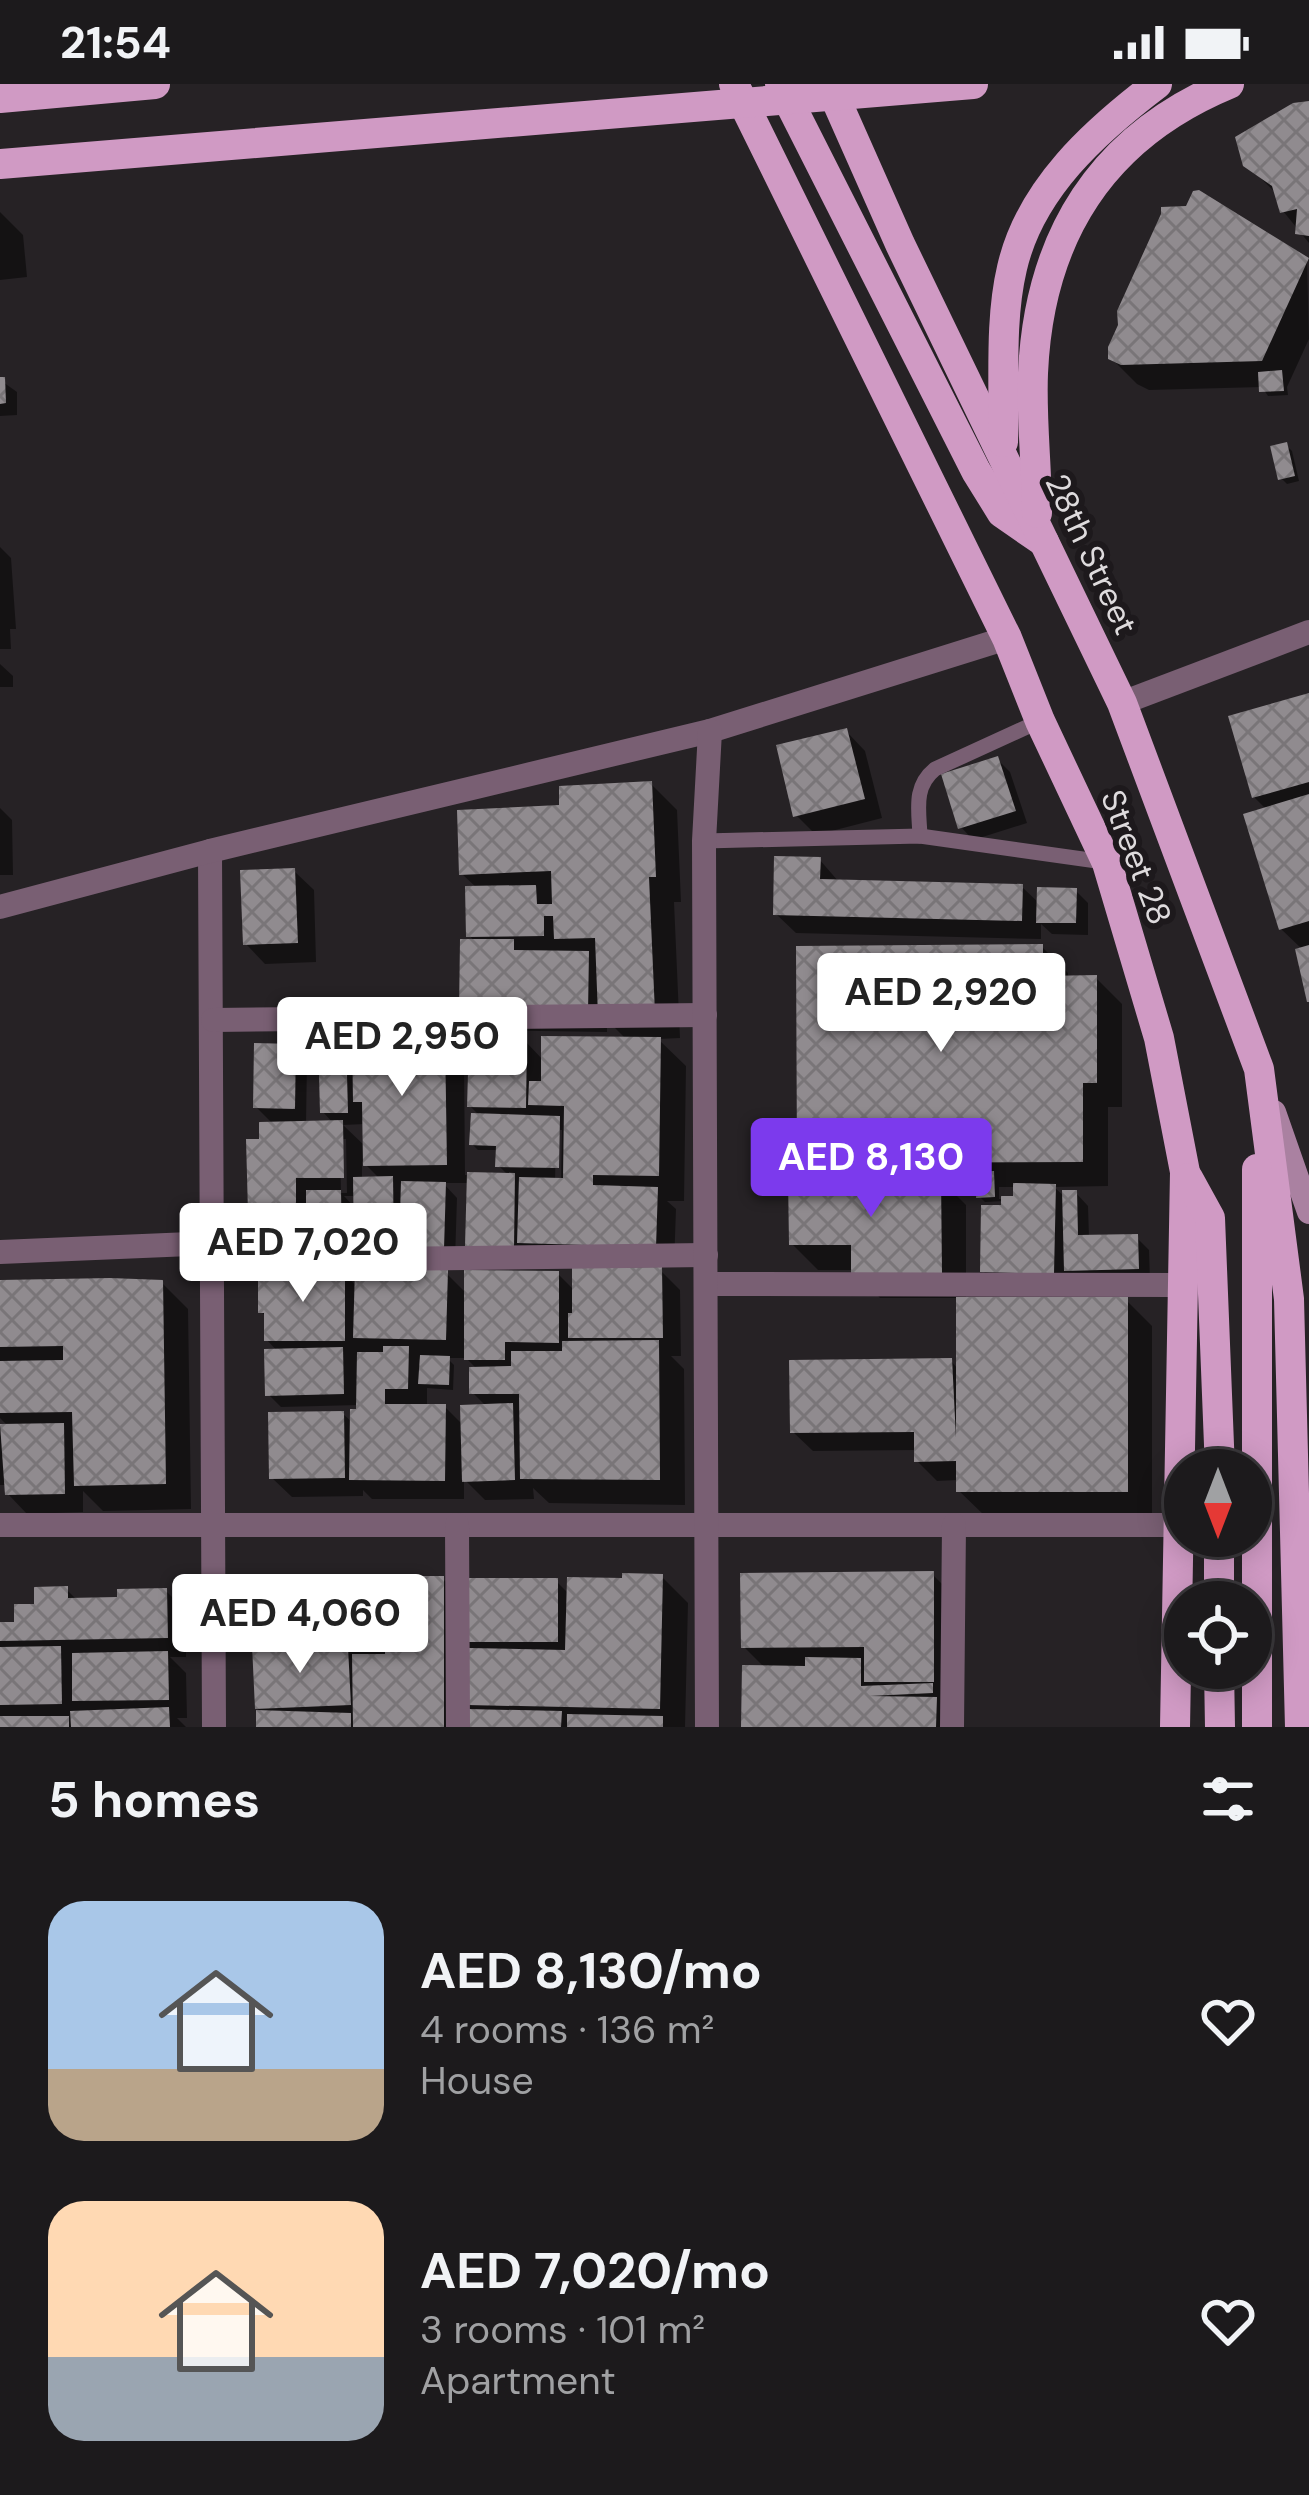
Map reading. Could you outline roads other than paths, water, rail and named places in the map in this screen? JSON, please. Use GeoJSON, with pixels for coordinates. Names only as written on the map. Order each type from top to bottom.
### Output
{"type":"FeatureCollection","features":[{"type":"Feature","properties":{"kind":"main road"},"geometry":{"type":"LineString","coordinates":[[0,98],[155,84]]}},
{"type":"Feature","properties":{"kind":"main road"},"geometry":{"type":"LineString","coordinates":[[0,164],[738,93],[973,84]]}},
{"type":"Feature","properties":{"kind":"main road"},"geometry":{"type":"LineString","coordinates":[[1003,448],[1007,298],[1023,235],[1043,194],[1073,158],[1157,84]]}},
{"type":"Feature","properties":{"kind":"main road"},"geometry":{"type":"LineString","coordinates":[[1042,534],[1032,377],[1051,260],[1084,194],[1137,136],[1197,97],[1229,84]]}},
{"type":"Feature","properties":{"kind":"main road","name":"28th Street"},"geometry":{"type":"LineString","coordinates":[[832,90],[1122,703],[1258,1069],[1289,1300],[1300,1727]]}},
{"type":"Feature","properties":{"kind":"main road"},"geometry":{"type":"LineString","coordinates":[[784,91],[976,471],[1002,514],[1042,534]]}},
{"type":"Feature","properties":{"kind":"main road","name":"Street 28"},"geometry":{"type":"LineString","coordinates":[[738,93],[1006,638],[1107,863],[1160,1038],[1185,1172],[1180,1449]]}},
{"type":"Feature","properties":{"kind":"main road","name":"28th Street"},"geometry":{"type":"LineString","coordinates":[[1257,1727],[1258,1069]]}},
{"type":"Feature","properties":{"kind":"main road"},"geometry":{"type":"LineString","coordinates":[[1185,1172],[1210,1218],[1219,1449]]}},
{"type":"Feature","properties":{"kind":"main road","name":"Street 28"},"geometry":{"type":"LineString","coordinates":[[1175,1727],[1178,1557]]}},
{"type":"Feature","properties":{"kind":"main road"},"geometry":{"type":"LineString","coordinates":[[1220,1689],[1220,1727]]}},
{"type":"Feature","properties":{"kind":"street"},"geometry":{"type":"LineString","coordinates":[[1122,703],[1309,632]]}},
{"type":"Feature","properties":{"kind":"street"},"geometry":{"type":"LineString","coordinates":[[0,908],[210,851],[710,731],[1006,638]]}},
{"type":"Feature","properties":{"kind":"street"},"geometry":{"type":"LineString","coordinates":[[707,1727],[704,842],[710,731]]}},
{"type":"Feature","properties":{"kind":"street"},"geometry":{"type":"LineString","coordinates":[[210,851],[214,1727]]}},
{"type":"Feature","properties":{"kind":"street"},"geometry":{"type":"LineString","coordinates":[[213,1020],[705,1015]]}},
{"type":"Feature","properties":{"kind":"street"},"geometry":{"type":"LineString","coordinates":[[1258,1069],[1309,1212]]}},
{"type":"Feature","properties":{"kind":"street"},"geometry":{"type":"LineString","coordinates":[[0,1252],[706,1255]]}},
{"type":"Feature","properties":{"kind":"street"},"geometry":{"type":"LineString","coordinates":[[706,1284],[1184,1286]]}},
{"type":"Feature","properties":{"kind":"street"},"geometry":{"type":"LineString","coordinates":[[0,1525],[1164,1525]]}},
{"type":"Feature","properties":{"kind":"street"},"geometry":{"type":"LineString","coordinates":[[457,1525],[458,1727]]}},
{"type":"Feature","properties":{"kind":"street"},"geometry":{"type":"LineString","coordinates":[[952,1727],[954,1525]]}},
{"type":"Feature","properties":{"kind":"lane"},"geometry":{"type":"LineString","coordinates":[[920,836],[918,794],[923,779],[935,769],[1040,721]]}},
{"type":"Feature","properties":{"kind":"lane"},"geometry":{"type":"LineString","coordinates":[[704,842],[920,836],[1107,863]]}}]}
